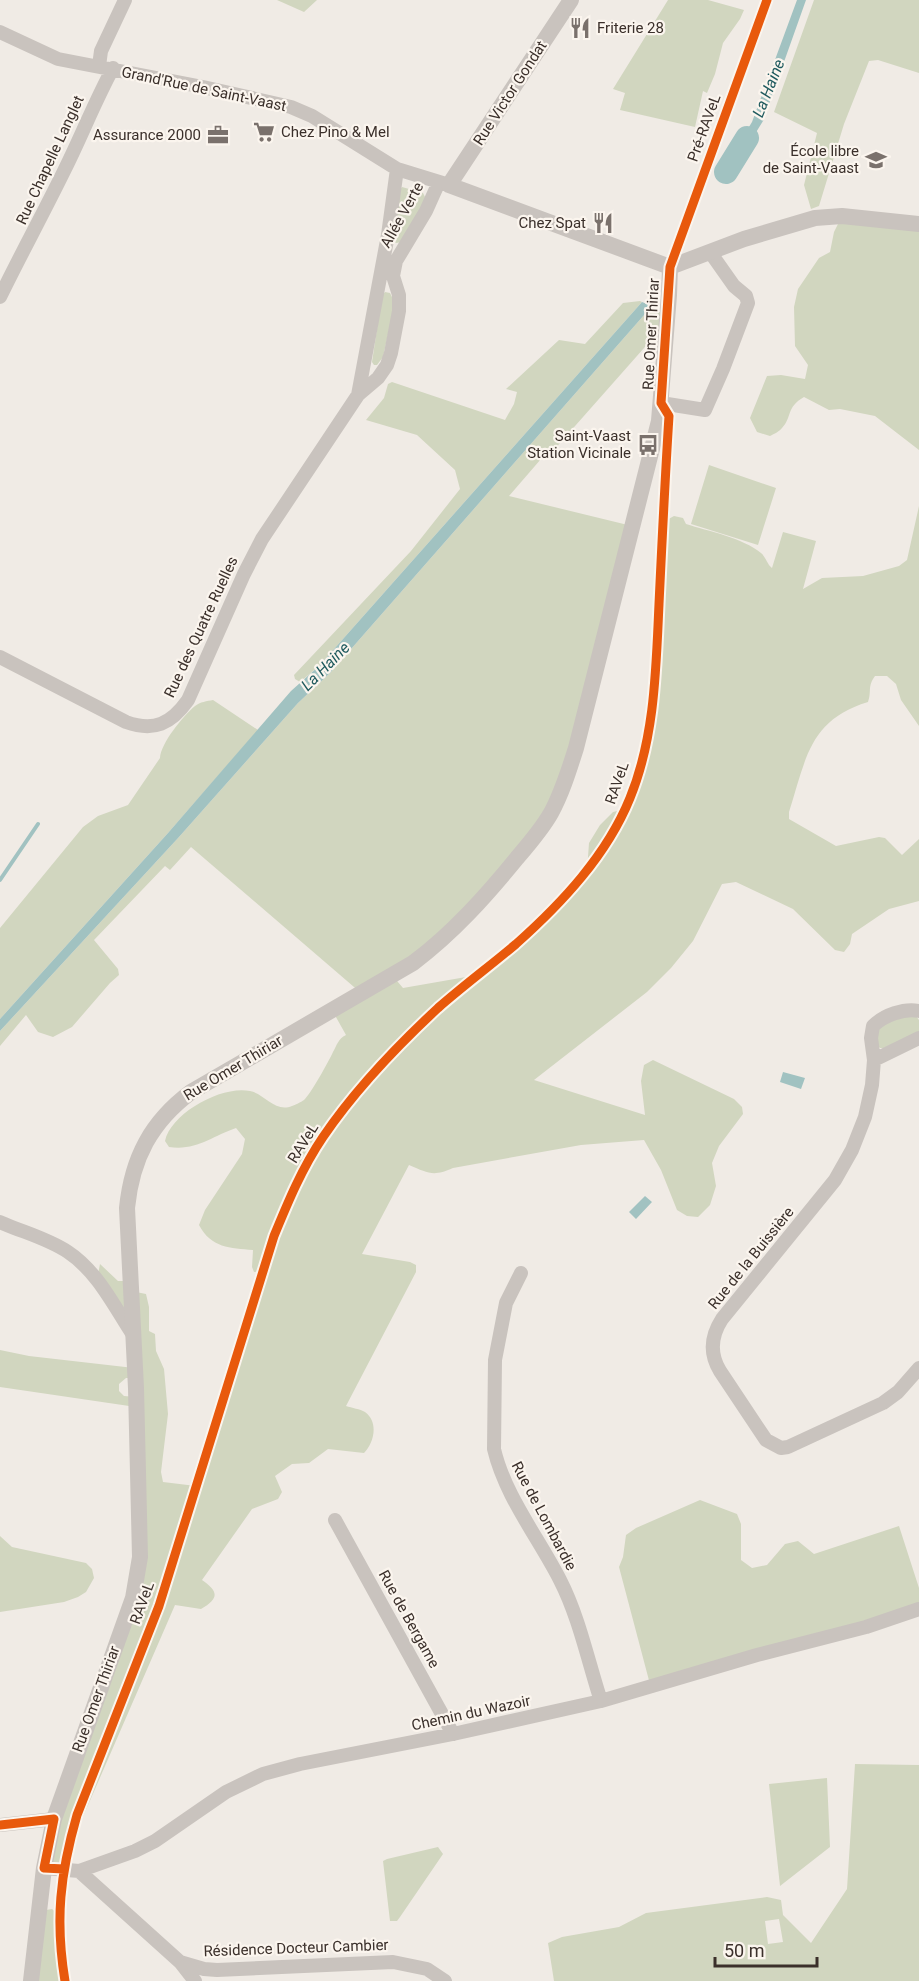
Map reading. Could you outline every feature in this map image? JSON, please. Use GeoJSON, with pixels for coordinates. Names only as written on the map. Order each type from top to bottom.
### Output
{"type":"FeatureCollection","features":[{"type":"Feature","properties":{"kind":"street"},"geometry":{"type":"LineString","coordinates":[[99,66],[101,51],[124,0]]}},
{"type":"Feature","properties":{"kind":"street","name":"Rue Victor Gondat"},"geometry":{"type":"LineString","coordinates":[[444,183],[571,0]]}},
{"type":"Feature","properties":{"kind":"street","name":"Grand'Rue de Saint-Vaast"},"geometry":{"type":"LineString","coordinates":[[0,32],[51,57],[113,68],[291,107],[312,116],[397,169],[444,183],[670,267]]}},
{"type":"Feature","properties":{"kind":"street","name":"Rue Chapelle Langlet"},"geometry":{"type":"LineString","coordinates":[[0,297],[41,219],[113,68]]}},
{"type":"Feature","properties":{"kind":"street","name":"Allée Verte"},"geometry":{"type":"LineString","coordinates":[[358,394],[388,235],[397,169]]}},
{"type":"Feature","properties":{"kind":"street","name":"Allée Verte"},"geometry":{"type":"LineString","coordinates":[[262,539],[358,394],[378,378],[387,365],[399,310],[399,295],[393,276],[396,261],[444,183]]}},
{"type":"Feature","properties":{"kind":"street"},"geometry":{"type":"LineString","coordinates":[[670,267],[744,239],[815,218],[842,216],[919,224]]}},
{"type":"Feature","properties":{"kind":"street"},"geometry":{"type":"LineString","coordinates":[[661,403],[705,410],[748,303],[746,296],[734,286],[710,252]]}},
{"type":"Feature","properties":{"kind":"street","name":"Rue Omer Thiriar"},"geometry":{"type":"LineString","coordinates":[[31,1981],[44,1868],[54,1819],[133,1598],[139,1571],[139,1487],[127,1221],[129,1194],[140,1154],[157,1122],[191,1092],[413,963],[433,948],[498,882],[537,834],[550,814],[568,774],[576,748],[655,439],[661,403],[670,267]]}},
{"type":"Feature","properties":{"kind":"street","name":"Rue des Quatre Ruelles"},"geometry":{"type":"LineString","coordinates":[[0,657],[126,722],[151,727],[167,721],[173,718],[188,700],[262,539]]}},
{"type":"Feature","properties":{"kind":"street","name":"Rue de la Buissière"},"geometry":{"type":"LineString","coordinates":[[919,1011],[909,1010],[886,1017],[873,1026],[872,1085],[865,1117],[852,1150],[829,1189],[723,1318],[715,1329],[712,1341],[715,1363],[720,1371],[766,1440],[781,1448],[788,1447],[883,1403],[898,1392],[919,1368]]}},
{"type":"Feature","properties":{"kind":"street"},"geometry":{"type":"LineString","coordinates":[[873,1060],[919,1038]]}},
{"type":"Feature","properties":{"kind":"street"},"geometry":{"type":"LineString","coordinates":[[0,1222],[38,1237],[67,1252],[79,1262],[97,1280],[133,1335]]}},
{"type":"Feature","properties":{"kind":"street","name":"Rue de Lombardie"},"geometry":{"type":"LineString","coordinates":[[521,1273],[506,1303],[495,1360],[494,1449],[507,1486],[568,1599],[601,1701]]}},
{"type":"Feature","properties":{"kind":"street","name":"Rue de Bergame"},"geometry":{"type":"LineString","coordinates":[[335,1520],[453,1734]]}},
{"type":"Feature","properties":{"kind":"street","name":"Chemin du Wazoir"},"geometry":{"type":"LineString","coordinates":[[44,1868],[79,1871],[135,1851],[155,1841],[226,1792],[263,1774],[300,1764],[453,1734],[601,1701],[919,1610]]}},
{"type":"Feature","properties":{"kind":"street"},"geometry":{"type":"LineString","coordinates":[[0,1825],[54,1819]]}},
{"type":"Feature","properties":{"kind":"street","name":"Résidence Docteur Cambier"},"geometry":{"type":"LineString","coordinates":[[79,1871],[180,1962],[195,1981]]}},
{"type":"Feature","properties":{"kind":"street","name":"Résidence Docteur Cambier"},"geometry":{"type":"LineString","coordinates":[[180,1962],[217,1970],[393,1962],[427,1969],[445,1981]]}},
{"type":"Feature","properties":{"kind":"green space"},"geometry":{"type":"Polygon","coordinates":[[[277,0],[317,0],[304,12],[277,0]]]}},
{"type":"Feature","properties":{"kind":"green space"},"geometry":{"type":"Polygon","coordinates":[[[668,0],[708,0],[744,10],[723,43],[715,74],[707,93],[703,91],[695,127],[620,110],[625,93],[613,89],[668,0]]]}},
{"type":"Feature","properties":{"kind":"green space"},"geometry":{"type":"Polygon","coordinates":[[[814,0],[919,0],[919,73],[878,60],[869,61],[844,124],[819,206],[811,209],[804,185],[817,133],[774,112],[814,0]]]}},
{"type":"Feature","properties":{"kind":"green space"},"geometry":{"type":"Polygon","coordinates":[[[402,187],[423,193],[425,197],[422,210],[402,242],[396,243],[393,240],[398,193],[402,187]]]}},
{"type":"Feature","properties":{"kind":"green space"},"geometry":{"type":"Polygon","coordinates":[[[842,216],[919,224],[919,450],[875,416],[840,409],[829,410],[804,397],[794,405],[781,429],[770,436],[757,432],[750,418],[767,376],[781,375],[805,379],[808,365],[795,346],[794,307],[798,289],[819,258],[830,252],[834,232],[842,216]]]}},
{"type":"Feature","properties":{"kind":"green space"},"geometry":{"type":"Polygon","coordinates":[[[385,292],[390,293],[395,303],[383,357],[377,365],[374,365],[372,362],[382,296],[385,292]]]}},
{"type":"Feature","properties":{"kind":"green space"},"geometry":{"type":"Polygon","coordinates":[[[642,302],[319,666],[300,682],[295,679],[294,675],[411,551],[460,489],[455,470],[417,435],[366,420],[384,398],[388,384],[392,382],[505,420],[514,404],[517,392],[506,389],[559,340],[585,344],[623,303],[642,302]]]}},
{"type":"Feature","properties":{"kind":"green space"},"geometry":{"type":"Polygon","coordinates":[[[652,306],[667,318],[667,322],[545,460],[541,459],[509,496],[632,526],[568,774],[498,882],[392,975],[403,988],[466,977],[471,981],[516,944],[587,871],[589,843],[600,825],[613,812],[625,809],[637,777],[646,742],[657,668],[663,522],[674,516],[683,518],[686,524],[745,543],[763,555],[772,568],[783,532],[816,541],[803,589],[822,578],[863,576],[899,566],[907,560],[919,506],[919,726],[901,700],[896,684],[887,676],[875,676],[871,683],[868,702],[833,719],[813,744],[800,775],[789,819],[836,846],[879,837],[885,838],[902,855],[919,839],[919,901],[889,909],[852,934],[850,944],[844,952],[835,950],[793,909],[736,882],[722,884],[693,941],[671,968],[647,992],[534,1080],[645,1115],[641,1081],[644,1065],[653,1060],[734,1099],[742,1107],[743,1114],[719,1146],[712,1163],[716,1186],[710,1205],[698,1217],[687,1216],[677,1210],[661,1170],[644,1140],[581,1145],[435,1173],[409,1165],[362,1254],[416,1265],[416,1272],[346,1406],[363,1411],[369,1416],[374,1433],[370,1444],[364,1453],[328,1449],[309,1463],[292,1464],[275,1476],[282,1492],[278,1499],[252,1509],[202,1580],[214,1591],[214,1598],[201,1609],[175,1605],[82,1819],[67,1870],[44,1868],[133,1598],[136,1407],[0,1387],[0,1350],[29,1356],[134,1368],[133,1335],[97,1280],[100,1264],[118,1281],[130,1281],[131,1291],[146,1294],[149,1307],[149,1331],[155,1334],[156,1351],[164,1369],[168,1414],[161,1472],[163,1482],[196,1486],[263,1271],[254,1272],[253,1250],[229,1247],[215,1242],[204,1233],[199,1225],[205,1210],[242,1154],[245,1139],[236,1128],[188,1147],[169,1147],[165,1141],[169,1131],[187,1111],[199,1103],[226,1092],[250,1091],[280,1107],[292,1106],[304,1100],[319,1078],[338,1042],[346,1035],[332,1010],[361,993],[191,847],[170,870],[165,866],[94,940],[118,969],[119,975],[72,1027],[53,1037],[38,1032],[26,1015],[0,1046],[0,1031],[179,837],[298,703],[330,673],[652,306]],[[126,1378],[119,1384],[119,1391],[124,1396],[136,1397],[135,1378],[126,1378]]]}},
{"type":"Feature","properties":{"kind":"green space"},"geometry":{"type":"Polygon","coordinates":[[[709,465],[776,488],[758,545],[691,524],[709,465]]]}},
{"type":"Feature","properties":{"kind":"green space"},"geometry":{"type":"Polygon","coordinates":[[[213,700],[258,730],[0,1019],[0,928],[83,827],[98,816],[128,805],[160,758],[164,745],[173,730],[197,705],[213,700]]]}},
{"type":"Feature","properties":{"kind":"green space"},"geometry":{"type":"Polygon","coordinates":[[[906,1015],[916,1016],[919,1020],[919,1032],[880,1048],[877,1030],[879,1027],[906,1015]]]}},
{"type":"Feature","properties":{"kind":"green space"},"geometry":{"type":"Polygon","coordinates":[[[700,1500],[737,1514],[741,1524],[741,1560],[752,1568],[767,1565],[785,1544],[798,1541],[814,1554],[899,1526],[919,1588],[919,1609],[651,1688],[619,1567],[626,1535],[636,1528],[700,1500]]]}},
{"type":"Feature","properties":{"kind":"green space"},"geometry":{"type":"Polygon","coordinates":[[[0,1536],[12,1547],[86,1563],[92,1569],[94,1578],[86,1592],[78,1597],[64,1602],[0,1612],[0,1536]]]}},
{"type":"Feature","properties":{"kind":"green space"},"geometry":{"type":"Polygon","coordinates":[[[855,1764],[919,1765],[919,1981],[554,1981],[548,1943],[562,1937],[619,1927],[646,1913],[767,1897],[781,1900],[783,1915],[811,1943],[847,1889],[855,1764]],[[779,1919],[765,1921],[768,1944],[783,1942],[779,1919]]]}},
{"type":"Feature","properties":{"kind":"green space"},"geometry":{"type":"Polygon","coordinates":[[[827,1778],[830,1847],[780,1886],[769,1784],[827,1778]]]}},
{"type":"Feature","properties":{"kind":"green space"},"geometry":{"type":"Polygon","coordinates":[[[438,1847],[443,1854],[397,1921],[390,1921],[383,1861],[438,1847]]]}},
{"type":"Feature","properties":{"kind":"green space"},"geometry":{"type":"Polygon","coordinates":[[[52,1909],[60,1916],[65,1981],[31,1981],[46,1910],[52,1909]]]}},
{"type":"Feature","properties":{"kind":"water"},"geometry":{"type":"Polygon","coordinates":[[[797,0],[806,0],[763,121],[734,168],[727,163],[752,122],[797,0]]]}},
{"type":"Feature","properties":{"kind":"water"},"geometry":{"type":"Polygon","coordinates":[[[642,302],[652,306],[330,673],[298,703],[179,837],[0,1031],[0,1019],[168,833],[291,691],[319,666],[642,302]]]}},
{"type":"Feature","properties":{"kind":"water"},"geometry":{"type":"Polygon","coordinates":[[[783,1072],[805,1078],[801,1089],[780,1082],[783,1072]]]}},
{"type":"Feature","properties":{"kind":"water"},"geometry":{"type":"Polygon","coordinates":[[[645,1196],[652,1202],[636,1219],[629,1212],[645,1196]]]}},
{"type":"Feature","properties":{"kind":"waterway","name":"La Haine"},"geometry":{"type":"LineString","coordinates":[[726,172],[747,138]]}},
{"type":"Feature","properties":{"kind":"waterway"},"geometry":{"type":"LineString","coordinates":[[0,880],[38,824]]}},
{"type":"Feature","properties":{"kind":"cycle path","name":"Pré-RAVeL"},"geometry":{"type":"LineString","coordinates":[[65,1981],[60,1938],[61,1897],[63,1877],[77,1815],[159,1606],[274,1236],[296,1185],[323,1137],[377,1070],[438,1008],[516,944],[550,912],[582,877],[609,839],[630,798],[645,751],[653,702],[657,653],[669,416],[661,403],[670,267],[767,0]]}},
{"type":"Feature","properties":{"kind":"cycle path"},"geometry":{"type":"LineString","coordinates":[[0,1825],[54,1819],[44,1868],[64,1869]]}},
{"type":"Feature","properties":{"kind":"place","name":"Friterie 28"},"geometry":{"type":"Point","coordinates":[580,28]}},
{"type":"Feature","properties":{"kind":"place","name":"Chez Pino & Mel"},"geometry":{"type":"Point","coordinates":[264,132]}},
{"type":"Feature","properties":{"kind":"place","name":"Assurance 2000"},"geometry":{"type":"Point","coordinates":[218,135]}},
{"type":"Feature","properties":{"kind":"place","name":"École libre de Saint-Vaast"},"geometry":{"type":"Point","coordinates":[876,160]}},
{"type":"Feature","properties":{"kind":"place","name":"Chez Spat"},"geometry":{"type":"Point","coordinates":[603,223]}},
{"type":"Feature","properties":{"kind":"place","name":"Saint-Vaast Station Vicinale"},"geometry":{"type":"Point","coordinates":[648,445]}}]}
